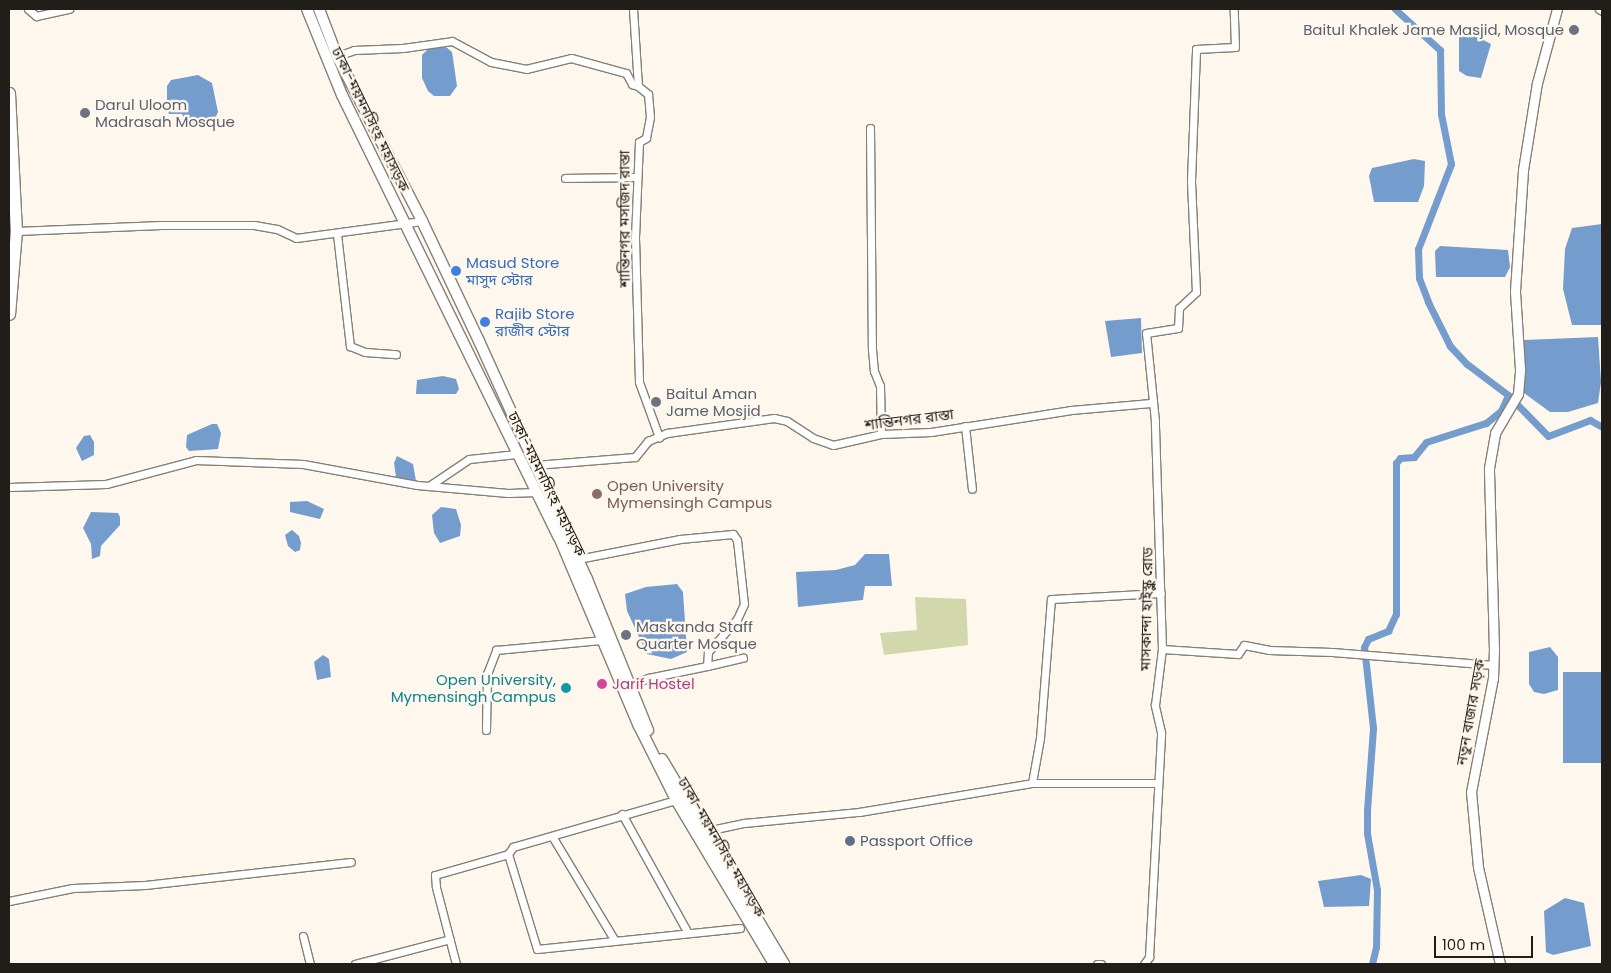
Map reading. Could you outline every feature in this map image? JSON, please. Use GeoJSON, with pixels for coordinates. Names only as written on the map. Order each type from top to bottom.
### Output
{"type":"FeatureCollection","features":[{"type":"Feature","properties":{"kind":"highway"},"geometry":{"type":"LineString","coordinates":[[9,93],[16,230],[9,314]]}},
{"type":"Feature","properties":{"kind":"main road","name":"ঢাকা-ময়মনসিংহ মহাসড়ক"},"geometry":{"type":"LineString","coordinates":[[307,9],[325,57],[537,492],[601,640],[676,800],[774,964]]}},
{"type":"Feature","properties":{"kind":"main road","name":"ঢাকা-ময়মনসিংহ মহাসড়ক"},"geometry":{"type":"LineString","coordinates":[[319,9],[337,56],[422,221],[578,559],[629,686],[664,764],[706,831],[784,964]]}},
{"type":"Feature","properties":{"kind":"street"},"geometry":{"type":"LineString","coordinates":[[28,9],[36,16],[69,9]]}},
{"type":"Feature","properties":{"kind":"street","name":"শান্তিনগর মসজিদ রাস্তা"},"geometry":{"type":"LineString","coordinates":[[633,9],[638,86],[648,94],[650,117],[646,138],[638,142],[639,382],[658,437]]}},
{"type":"Feature","properties":{"kind":"street","name":"মাসকান্দা হাইস্কুল রোড"},"geometry":{"type":"LineString","coordinates":[[1144,964],[1149,957],[1161,732],[1155,705],[1162,648],[1156,421],[1151,403],[1146,333],[1178,328],[1179,308],[1196,292],[1191,181],[1196,49],[1234,47],[1234,9]]}},
{"type":"Feature","properties":{"kind":"street","name":"নতুন বাজার সড়ক"},"geometry":{"type":"LineString","coordinates":[[1500,964],[1478,867],[1471,792],[1493,665],[1495,605],[1489,468],[1495,434],[1518,394],[1520,369],[1515,291],[1522,187],[1531,111],[1557,9]]}},
{"type":"Feature","properties":{"kind":"street"},"geometry":{"type":"LineString","coordinates":[[1599,9],[1602,12]]}},
{"type":"Feature","properties":{"kind":"street"},"geometry":{"type":"LineString","coordinates":[[337,56],[354,50],[404,48],[452,41],[491,62],[526,69],[571,58],[626,73],[632,84],[638,86]]}},
{"type":"Feature","properties":{"kind":"street"},"geometry":{"type":"LineString","coordinates":[[870,128],[874,282],[870,299],[874,371],[880,386],[881,434]]}},
{"type":"Feature","properties":{"kind":"street"},"geometry":{"type":"LineString","coordinates":[[565,178],[637,177]]}},
{"type":"Feature","properties":{"kind":"street"},"geometry":{"type":"LineString","coordinates":[[16,230],[161,225],[254,225],[277,229],[296,238],[337,234],[422,221]]}},
{"type":"Feature","properties":{"kind":"street"},"geometry":{"type":"LineString","coordinates":[[337,234],[350,346],[365,352],[396,354]]}},
{"type":"Feature","properties":{"kind":"street","name":"শান্তিনগর রাস্তা"},"geometry":{"type":"LineString","coordinates":[[535,465],[635,457],[648,441],[658,437],[774,418],[786,421],[812,438],[833,445],[881,434],[931,432],[1071,410],[1151,403]]}},
{"type":"Feature","properties":{"kind":"street"},"geometry":{"type":"LineString","coordinates":[[965,426],[972,489]]}},
{"type":"Feature","properties":{"kind":"street"},"geometry":{"type":"LineString","coordinates":[[429,486],[469,459],[518,454]]}},
{"type":"Feature","properties":{"kind":"street"},"geometry":{"type":"LineString","coordinates":[[9,487],[106,484],[196,460],[303,464],[429,486],[537,492]]}},
{"type":"Feature","properties":{"kind":"street"},"geometry":{"type":"LineString","coordinates":[[578,559],[646,544],[733,534],[740,561],[744,604],[737,619],[708,652],[707,666]]}},
{"type":"Feature","properties":{"kind":"street"},"geometry":{"type":"LineString","coordinates":[[1032,783],[1040,738],[1051,598],[1162,593]]}},
{"type":"Feature","properties":{"kind":"street"},"geometry":{"type":"LineString","coordinates":[[486,730],[487,674],[496,650],[601,640]]}},
{"type":"Feature","properties":{"kind":"street"},"geometry":{"type":"LineString","coordinates":[[1162,648],[1238,654],[1244,645],[1269,650],[1332,652],[1493,665]]}},
{"type":"Feature","properties":{"kind":"street"},"geometry":{"type":"LineString","coordinates":[[629,686],[648,678],[743,658]]}},
{"type":"Feature","properties":{"kind":"street"},"geometry":{"type":"LineString","coordinates":[[706,831],[744,823],[859,812],[1032,783],[1158,784]]}},
{"type":"Feature","properties":{"kind":"street"},"geometry":{"type":"LineString","coordinates":[[456,964],[436,887],[436,875],[508,854],[513,847],[622,814],[676,800]]}},
{"type":"Feature","properties":{"kind":"street"},"geometry":{"type":"LineString","coordinates":[[622,814],[688,933]]}},
{"type":"Feature","properties":{"kind":"street"},"geometry":{"type":"LineString","coordinates":[[552,836],[616,941]]}},
{"type":"Feature","properties":{"kind":"street"},"geometry":{"type":"LineString","coordinates":[[508,854],[537,949],[740,928]]}},
{"type":"Feature","properties":{"kind":"street"},"geometry":{"type":"LineString","coordinates":[[9,901],[58,890],[145,885],[351,862]]}},
{"type":"Feature","properties":{"kind":"street"},"geometry":{"type":"LineString","coordinates":[[303,936],[310,964]]}},
{"type":"Feature","properties":{"kind":"street"},"geometry":{"type":"LineString","coordinates":[[355,964],[450,939]]}},
{"type":"Feature","properties":{"kind":"green space"},"geometry":{"type":"Polygon","coordinates":[[[915,597],[966,599],[968,645],[884,655],[880,633],[917,630],[915,597]]]}},
{"type":"Feature","properties":{"kind":"water"},"geometry":{"type":"Polygon","coordinates":[[[1462,29],[1491,44],[1481,78],[1467,76],[1459,71],[1459,33],[1462,29]]]}},
{"type":"Feature","properties":{"kind":"water"},"geometry":{"type":"Polygon","coordinates":[[[446,47],[452,52],[457,86],[450,96],[434,96],[428,91],[422,78],[422,55],[429,48],[446,47]]]}},
{"type":"Feature","properties":{"kind":"water"},"geometry":{"type":"Polygon","coordinates":[[[198,75],[212,83],[218,112],[214,121],[200,125],[186,122],[182,114],[169,114],[167,108],[167,86],[171,80],[198,75]]]}},
{"type":"Feature","properties":{"kind":"water"},"geometry":{"type":"Polygon","coordinates":[[[1414,159],[1425,161],[1424,186],[1418,202],[1374,202],[1369,176],[1372,168],[1414,159]]]}},
{"type":"Feature","properties":{"kind":"water"},"geometry":{"type":"Polygon","coordinates":[[[1602,224],[1602,325],[1572,325],[1563,289],[1565,249],[1572,228],[1602,224]]]}},
{"type":"Feature","properties":{"kind":"water"},"geometry":{"type":"Polygon","coordinates":[[[1440,246],[1508,250],[1510,267],[1505,277],[1436,277],[1435,251],[1440,246]]]}},
{"type":"Feature","properties":{"kind":"water"},"geometry":{"type":"Polygon","coordinates":[[[1141,318],[1142,353],[1111,357],[1105,321],[1141,318]]]}},
{"type":"Feature","properties":{"kind":"water"},"geometry":{"type":"Polygon","coordinates":[[[1598,337],[1601,382],[1598,403],[1568,412],[1550,412],[1524,393],[1524,340],[1598,337]]]}},
{"type":"Feature","properties":{"kind":"water"},"geometry":{"type":"Polygon","coordinates":[[[443,376],[456,379],[459,389],[456,394],[416,394],[417,380],[443,376]]]}},
{"type":"Feature","properties":{"kind":"water"},"geometry":{"type":"Polygon","coordinates":[[[212,424],[217,424],[221,433],[218,449],[189,451],[186,447],[187,435],[212,424]]]}},
{"type":"Feature","properties":{"kind":"water"},"geometry":{"type":"Polygon","coordinates":[[[90,435],[94,442],[94,455],[82,461],[76,448],[84,436],[90,435]]]}},
{"type":"Feature","properties":{"kind":"water"},"geometry":{"type":"Polygon","coordinates":[[[397,456],[413,464],[416,481],[396,477],[394,463],[397,456]]]}},
{"type":"Feature","properties":{"kind":"water"},"geometry":{"type":"Polygon","coordinates":[[[307,501],[324,509],[320,519],[290,512],[290,502],[307,501]]]}},
{"type":"Feature","properties":{"kind":"water"},"geometry":{"type":"Polygon","coordinates":[[[441,507],[456,509],[461,525],[460,536],[440,543],[434,533],[432,515],[441,507]]]}},
{"type":"Feature","properties":{"kind":"water"},"geometry":{"type":"Polygon","coordinates":[[[91,512],[118,513],[120,517],[120,525],[101,546],[100,556],[92,559],[91,544],[83,528],[91,512]]]}},
{"type":"Feature","properties":{"kind":"water"},"geometry":{"type":"Polygon","coordinates":[[[292,530],[299,536],[301,543],[300,550],[295,552],[288,546],[285,535],[292,530]]]}},
{"type":"Feature","properties":{"kind":"water"},"geometry":{"type":"Polygon","coordinates":[[[865,554],[889,554],[892,586],[865,586],[863,600],[798,607],[796,572],[836,570],[855,565],[865,554]]]}},
{"type":"Feature","properties":{"kind":"water"},"geometry":{"type":"Polygon","coordinates":[[[677,584],[683,592],[687,652],[671,659],[647,654],[627,611],[625,594],[646,587],[677,584]]]}},
{"type":"Feature","properties":{"kind":"water"},"geometry":{"type":"Polygon","coordinates":[[[1550,647],[1558,657],[1558,690],[1544,694],[1534,692],[1529,684],[1529,652],[1550,647]]]}},
{"type":"Feature","properties":{"kind":"water"},"geometry":{"type":"Polygon","coordinates":[[[323,655],[329,659],[331,677],[317,680],[314,662],[323,655]]]}},
{"type":"Feature","properties":{"kind":"water"},"geometry":{"type":"Polygon","coordinates":[[[1563,672],[1602,672],[1602,763],[1563,763],[1563,672]]]}},
{"type":"Feature","properties":{"kind":"water"},"geometry":{"type":"Polygon","coordinates":[[[1361,875],[1371,879],[1369,906],[1324,907],[1318,881],[1361,875]]]}},
{"type":"Feature","properties":{"kind":"water"},"geometry":{"type":"Polygon","coordinates":[[[1565,898],[1584,903],[1591,946],[1553,955],[1546,952],[1544,911],[1565,898]]]}},
{"type":"Feature","properties":{"kind":"waterway"},"geometry":{"type":"LineString","coordinates":[[1395,9],[1440,50],[1441,114],[1451,164],[1418,249],[1419,278],[1428,302],[1450,346],[1467,364],[1508,395],[1548,436],[1590,420],[1602,427]]}},
{"type":"Feature","properties":{"kind":"waterway"},"geometry":{"type":"LineString","coordinates":[[1372,964],[1376,947],[1377,890],[1367,833],[1367,810],[1373,728],[1364,647],[1368,639],[1388,631],[1396,614],[1396,463],[1400,458],[1414,457],[1426,442],[1486,423],[1501,411],[1508,395]]}},
{"type":"Feature","properties":{"kind":"place","name":"Baitul Khalek Jame Masjid, Mosque"},"geometry":{"type":"Point","coordinates":[1574,30]}},
{"type":"Feature","properties":{"kind":"place","name":"Darul Uloom Madrasah Mosque"},"geometry":{"type":"Point","coordinates":[85,113]}},
{"type":"Feature","properties":{"kind":"place","name":"Masud Store মাসুদ স্টোর"},"geometry":{"type":"Point","coordinates":[456,271]}},
{"type":"Feature","properties":{"kind":"place","name":"Rajib Store রাজীব স্টোর"},"geometry":{"type":"Point","coordinates":[485,322]}},
{"type":"Feature","properties":{"kind":"place","name":"Baitul Aman Jame Mosjid"},"geometry":{"type":"Point","coordinates":[656,402]}},
{"type":"Feature","properties":{"kind":"place","name":"Open University Mymensingh Campus"},"geometry":{"type":"Point","coordinates":[597,494]}},
{"type":"Feature","properties":{"kind":"place","name":"Maskanda Staff Quarter Mosque"},"geometry":{"type":"Point","coordinates":[626,635]}},
{"type":"Feature","properties":{"kind":"place","name":"Jarif Hostel"},"geometry":{"type":"Point","coordinates":[602,684]}},
{"type":"Feature","properties":{"kind":"place","name":"Open University, Mymensingh Campus"},"geometry":{"type":"Point","coordinates":[566,688]}},
{"type":"Feature","properties":{"kind":"place","name":"Passport Office"},"geometry":{"type":"Point","coordinates":[850,841]}}]}
